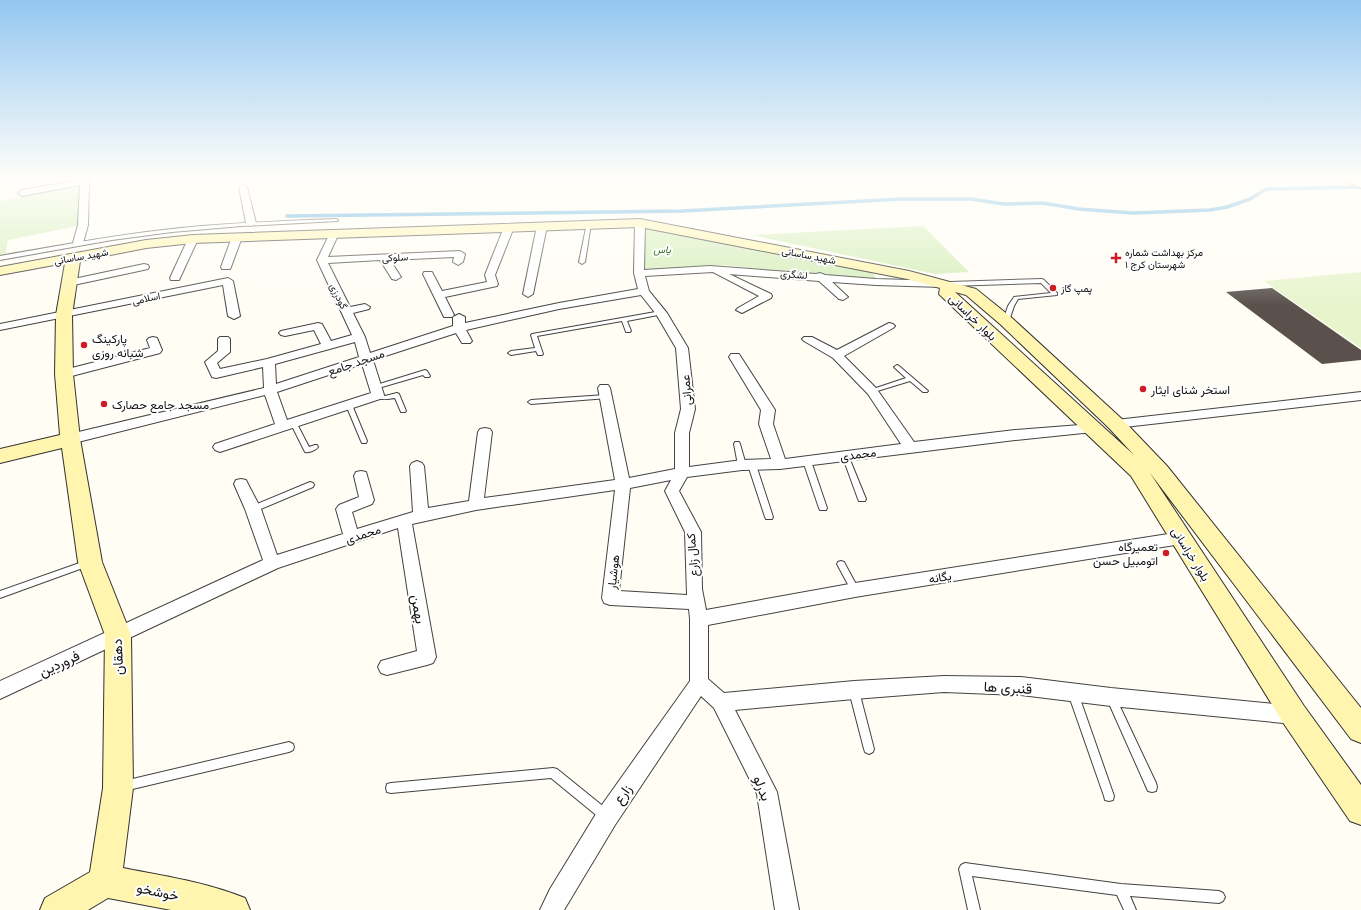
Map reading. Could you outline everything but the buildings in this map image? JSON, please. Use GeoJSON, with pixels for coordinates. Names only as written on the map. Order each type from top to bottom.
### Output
{"type":"FeatureCollection","features":[{"type":"Feature","properties":{"kind":"street"},"geometry":{"type":"LineString","coordinates":[[0,456],[70,439],[64,374],[64,315],[69,283],[83,220]]}},
{"type":"Feature","properties":{"kind":"street","name":"شهید ساسانی"},"geometry":{"type":"LineString","coordinates":[[0,271],[76,250],[193,239],[237,237],[335,227],[398,232],[640,223],[874,267],[948,285]]}},
{"type":"Feature","properties":{"kind":"street","name":"عمرانی"},"geometry":{"type":"LineString","coordinates":[[640,223],[639,273],[644,291],[661,313],[682,348],[688,409],[682,433],[682,473]]}},
{"type":"Feature","properties":{"kind":"street"},"geometry":{"type":"LineString","coordinates":[[528,294],[542,226]]}},
{"type":"Feature","properties":{"kind":"street"},"geometry":{"type":"LineString","coordinates":[[322,260],[335,227]]}},
{"type":"Feature","properties":{"kind":"street"},"geometry":{"type":"LineString","coordinates":[[439,295],[493,284],[490,274],[509,227]]}},
{"type":"Feature","properties":{"kind":"street"},"geometry":{"type":"LineString","coordinates":[[226,267],[237,237]]}},
{"type":"Feature","properties":{"kind":"street"},"geometry":{"type":"LineString","coordinates":[[175,278],[193,239]]}},
{"type":"Feature","properties":{"kind":"street","name":"سلوکی"},"geometry":{"type":"LineString","coordinates":[[322,260],[460,254],[458,262]]}},
{"type":"Feature","properties":{"kind":"street"},"geometry":{"type":"LineString","coordinates":[[383,257],[396,277]]}},
{"type":"Feature","properties":{"kind":"street","name":"گودرزی"},"geometry":{"type":"LineString","coordinates":[[322,260],[359,337],[377,391]]}},
{"type":"Feature","properties":{"kind":"street"},"geometry":{"type":"LineString","coordinates":[[710,269],[768,296],[742,310]]}},
{"type":"Feature","properties":{"kind":"street","name":"لشگری"},"geometry":{"type":"LineString","coordinates":[[639,273],[710,269],[820,276],[876,282],[948,285]]}},
{"type":"Feature","properties":{"kind":"street"},"geometry":{"type":"LineString","coordinates":[[69,283],[140,270]]}},
{"type":"Feature","properties":{"kind":"street"},"geometry":{"type":"LineString","coordinates":[[428,274],[448,315]]}},
{"type":"Feature","properties":{"kind":"street"},"geometry":{"type":"LineString","coordinates":[[820,276],[843,296]]}},
{"type":"Feature","properties":{"kind":"street","name":"اسلامی"},"geometry":{"type":"LineString","coordinates":[[0,327],[228,281],[234,316]]}},
{"type":"Feature","properties":{"kind":"street","name":"بلوار خراسانی"},"geometry":{"type":"LineString","coordinates":[[1361,730],[1160,471],[1116,424],[1006,321],[971,292],[948,285],[947,294],[1093,428],[1138,472],[1294,715],[1361,810]]}},
{"type":"Feature","properties":{"kind":"street","name":"مسجد جامع"},"geometry":{"type":"LineString","coordinates":[[70,439],[270,390],[367,359],[459,322],[644,291]]}},
{"type":"Feature","properties":{"kind":"street"},"geometry":{"type":"LineString","coordinates":[[347,311],[365,307]]}},
{"type":"Feature","properties":{"kind":"street"},"geometry":{"type":"LineString","coordinates":[[459,322],[466,341]]}},
{"type":"Feature","properties":{"kind":"street"},"geometry":{"type":"LineString","coordinates":[[285,333],[318,326],[328,346]]}},
{"type":"Feature","properties":{"kind":"street"},"geometry":{"type":"LineString","coordinates":[[837,355],[889,326]]}},
{"type":"Feature","properties":{"kind":"street"},"geometry":{"type":"LineString","coordinates":[[224,339],[224,352],[211,362],[216,374],[269,362],[359,337]]}},
{"type":"Feature","properties":{"kind":"street"},"geometry":{"type":"LineString","coordinates":[[808,338],[837,355],[872,392],[911,448]]}},
{"type":"Feature","properties":{"kind":"street"},"geometry":{"type":"LineString","coordinates":[[64,374],[156,350],[153,340]]}},
{"type":"Feature","properties":{"kind":"street"},"geometry":{"type":"LineString","coordinates":[[736,358],[768,410],[766,424],[780,464]]}},
{"type":"Feature","properties":{"kind":"street"},"geometry":{"type":"LineString","coordinates":[[269,362],[270,390],[288,426]]}},
{"type":"Feature","properties":{"kind":"street"},"geometry":{"type":"LineString","coordinates":[[220,447],[349,405],[377,391]]}},
{"type":"Feature","properties":{"kind":"street"},"geometry":{"type":"LineString","coordinates":[[605,393],[623,484]]}},
{"type":"Feature","properties":{"kind":"street"},"geometry":{"type":"LineString","coordinates":[[1093,428],[1116,424],[1361,396]]}},
{"type":"Feature","properties":{"kind":"street","name":"محمدی"},"geometry":{"type":"LineString","coordinates":[[118,635],[272,563],[421,515],[476,505],[623,484],[682,473],[747,465],[780,464],[1016,435],[1093,428]]}},
{"type":"Feature","properties":{"kind":"street"},"geometry":{"type":"LineString","coordinates":[[476,505],[485,432]]}},
{"type":"Feature","properties":{"kind":"street","name":"دهقان"},"geometry":{"type":"LineString","coordinates":[[70,439],[90,562],[118,635],[118,788],[105,881]]}},
{"type":"Feature","properties":{"kind":"street"},"geometry":{"type":"LineString","coordinates":[[417,466],[421,515]]}},
{"type":"Feature","properties":{"kind":"street","name":"کمال زارع"},"geometry":{"type":"LineString","coordinates":[[682,473],[672,491],[693,532],[694,589],[698,610]]}},
{"type":"Feature","properties":{"kind":"street"},"geometry":{"type":"LineString","coordinates":[[352,538],[344,509],[367,500],[362,476]]}},
{"type":"Feature","properties":{"kind":"street"},"geometry":{"type":"LineString","coordinates":[[241,484],[253,509],[272,563]]}},
{"type":"Feature","properties":{"kind":"street","name":"هوشیار"},"geometry":{"type":"LineString","coordinates":[[623,484],[610,598],[698,610]]}},
{"type":"Feature","properties":{"kind":"street","name":"بهمن"},"geometry":{"type":"LineString","coordinates":[[387,668],[427,657],[404,521]]}},
{"type":"Feature","properties":{"kind":"street","name":"یگانه"},"geometry":{"type":"LineString","coordinates":[[698,610],[854,590],[1181,538]]}},
{"type":"Feature","properties":{"kind":"street"},"geometry":{"type":"LineString","coordinates":[[698,610],[699,683]]}},
{"type":"Feature","properties":{"kind":"street","name":"فروردین"},"geometry":{"type":"LineString","coordinates":[[0,690],[118,635]]}},
{"type":"Feature","properties":{"kind":"street","name":"بدرلو"},"geometry":{"type":"LineString","coordinates":[[699,683],[721,702],[767,792],[787,910]]}},
{"type":"Feature","properties":{"kind":"street","name":"زارع"},"geometry":{"type":"LineString","coordinates":[[552,910],[558,897],[607,817],[699,683]]}},
{"type":"Feature","properties":{"kind":"street","name":"قنبری ها"},"geometry":{"type":"LineString","coordinates":[[721,702],[854,690],[944,684],[1021,686],[1111,697],[1294,715]]}},
{"type":"Feature","properties":{"kind":"street"},"geometry":{"type":"LineString","coordinates":[[57,910],[105,881]]}},
{"type":"Feature","properties":{"kind":"street","name":"خوشخو"},"geometry":{"type":"LineString","coordinates":[[105,881],[173,902],[233,910]]}},
{"type":"Feature","properties":{"kind":"lane","name":"شهید ساسانی"},"geometry":{"type":"LineString","coordinates":[[0,258],[76,250],[150,232],[251,223],[335,227]]}},
{"type":"Feature","properties":{"kind":"lane"},"geometry":{"type":"LineString","coordinates":[[582,262],[588,224]]}},
{"type":"Feature","properties":{"kind":"lane"},"geometry":{"type":"LineString","coordinates":[[948,285],[1042,281],[1055,294],[1016,298],[1011,306],[1006,321]]}},
{"type":"Feature","properties":{"kind":"lane"},"geometry":{"type":"LineString","coordinates":[[511,353],[539,351],[534,335],[661,313]]}},
{"type":"Feature","properties":{"kind":"lane"},"geometry":{"type":"LineString","coordinates":[[624,319],[628,331]]}},
{"type":"Feature","properties":{"kind":"lane"},"geometry":{"type":"LineString","coordinates":[[897,367],[925,391]]}},
{"type":"Feature","properties":{"kind":"lane"},"geometry":{"type":"LineString","coordinates":[[403,411],[397,395],[384,398],[377,391],[425,372],[427,376]]}},
{"type":"Feature","properties":{"kind":"lane"},"geometry":{"type":"LineString","coordinates":[[872,392],[910,378]]}},
{"type":"Feature","properties":{"kind":"lane"},"geometry":{"type":"LineString","coordinates":[[531,402],[605,393]]}},
{"type":"Feature","properties":{"kind":"lane"},"geometry":{"type":"LineString","coordinates":[[349,405],[364,441]]}},
{"type":"Feature","properties":{"kind":"lane"},"geometry":{"type":"LineString","coordinates":[[288,426],[307,450],[314,447]]}},
{"type":"Feature","properties":{"kind":"lane"},"geometry":{"type":"LineString","coordinates":[[737,444],[769,517]]}},
{"type":"Feature","properties":{"kind":"lane"},"geometry":{"type":"LineString","coordinates":[[845,455],[862,499]]}},
{"type":"Feature","properties":{"kind":"lane"},"geometry":{"type":"LineString","coordinates":[[807,461],[823,508]]}},
{"type":"Feature","properties":{"kind":"lane"},"geometry":{"type":"LineString","coordinates":[[253,509],[310,485]]}},
{"type":"Feature","properties":{"kind":"lane"},"geometry":{"type":"LineString","coordinates":[[0,595],[90,562]]}},
{"type":"Feature","properties":{"kind":"lane"},"geometry":{"type":"LineString","coordinates":[[841,564],[854,590]]}},
{"type":"Feature","properties":{"kind":"lane"},"geometry":{"type":"LineString","coordinates":[[854,690],[869,749]]}},
{"type":"Feature","properties":{"kind":"lane"},"geometry":{"type":"LineString","coordinates":[[1072,692],[1109,796]]}},
{"type":"Feature","properties":{"kind":"lane"},"geometry":{"type":"LineString","coordinates":[[1111,697],[1152,787]]}},
{"type":"Feature","properties":{"kind":"lane"},"geometry":{"type":"LineString","coordinates":[[118,788],[289,747]]}},
{"type":"Feature","properties":{"kind":"lane"},"geometry":{"type":"LineString","coordinates":[[392,788],[553,774],[607,817]]}},
{"type":"Feature","properties":{"kind":"lane"},"geometry":{"type":"LineString","coordinates":[[974,910],[964,869],[1121,890],[1219,897]]}},
{"type":"Feature","properties":{"kind":"lane"},"geometry":{"type":"LineString","coordinates":[[1121,890],[1130,910]]}},
{"type":"Feature","properties":{"kind":"green space"},"geometry":{"type":"Polygon","coordinates":[[[0,220],[83,220],[83,225],[8,240],[5,258],[0,259],[0,220]]]}},
{"type":"Feature","properties":{"kind":"green space","name":"یاس"},"geometry":{"type":"Polygon","coordinates":[[[640,223],[867,266],[876,278],[876,282],[723,265],[639,273],[640,223]]]}},
{"type":"Feature","properties":{"kind":"green space"},"geometry":{"type":"Polygon","coordinates":[[[923,226],[969,272],[935,274],[752,235],[923,226]]]}},
{"type":"Feature","properties":{"kind":"green space"},"geometry":{"type":"Polygon","coordinates":[[[1361,272],[1361,348],[1264,281],[1361,272]]]}},
{"type":"Feature","properties":{"kind":"place","name":"مرکز بهداشت شماره ۱ شهرستان کرج"},"geometry":{"type":"Point","coordinates":[1116,258]}},
{"type":"Feature","properties":{"kind":"place","name":"پمپ گاز"},"geometry":{"type":"Point","coordinates":[1053,288]}},
{"type":"Feature","properties":{"kind":"place","name":"پارکینگ شبانه روزی"},"geometry":{"type":"Point","coordinates":[84,345]}},
{"type":"Feature","properties":{"kind":"place","name":"استخر شنای ایثار"},"geometry":{"type":"Point","coordinates":[1143,389]}},
{"type":"Feature","properties":{"kind":"place","name":"مسجد جامع حصارک"},"geometry":{"type":"Point","coordinates":[104,404]}},
{"type":"Feature","properties":{"kind":"place","name":"تعمیرگاه اتومبیل حسن"},"geometry":{"type":"Point","coordinates":[1166,553]}}]}
